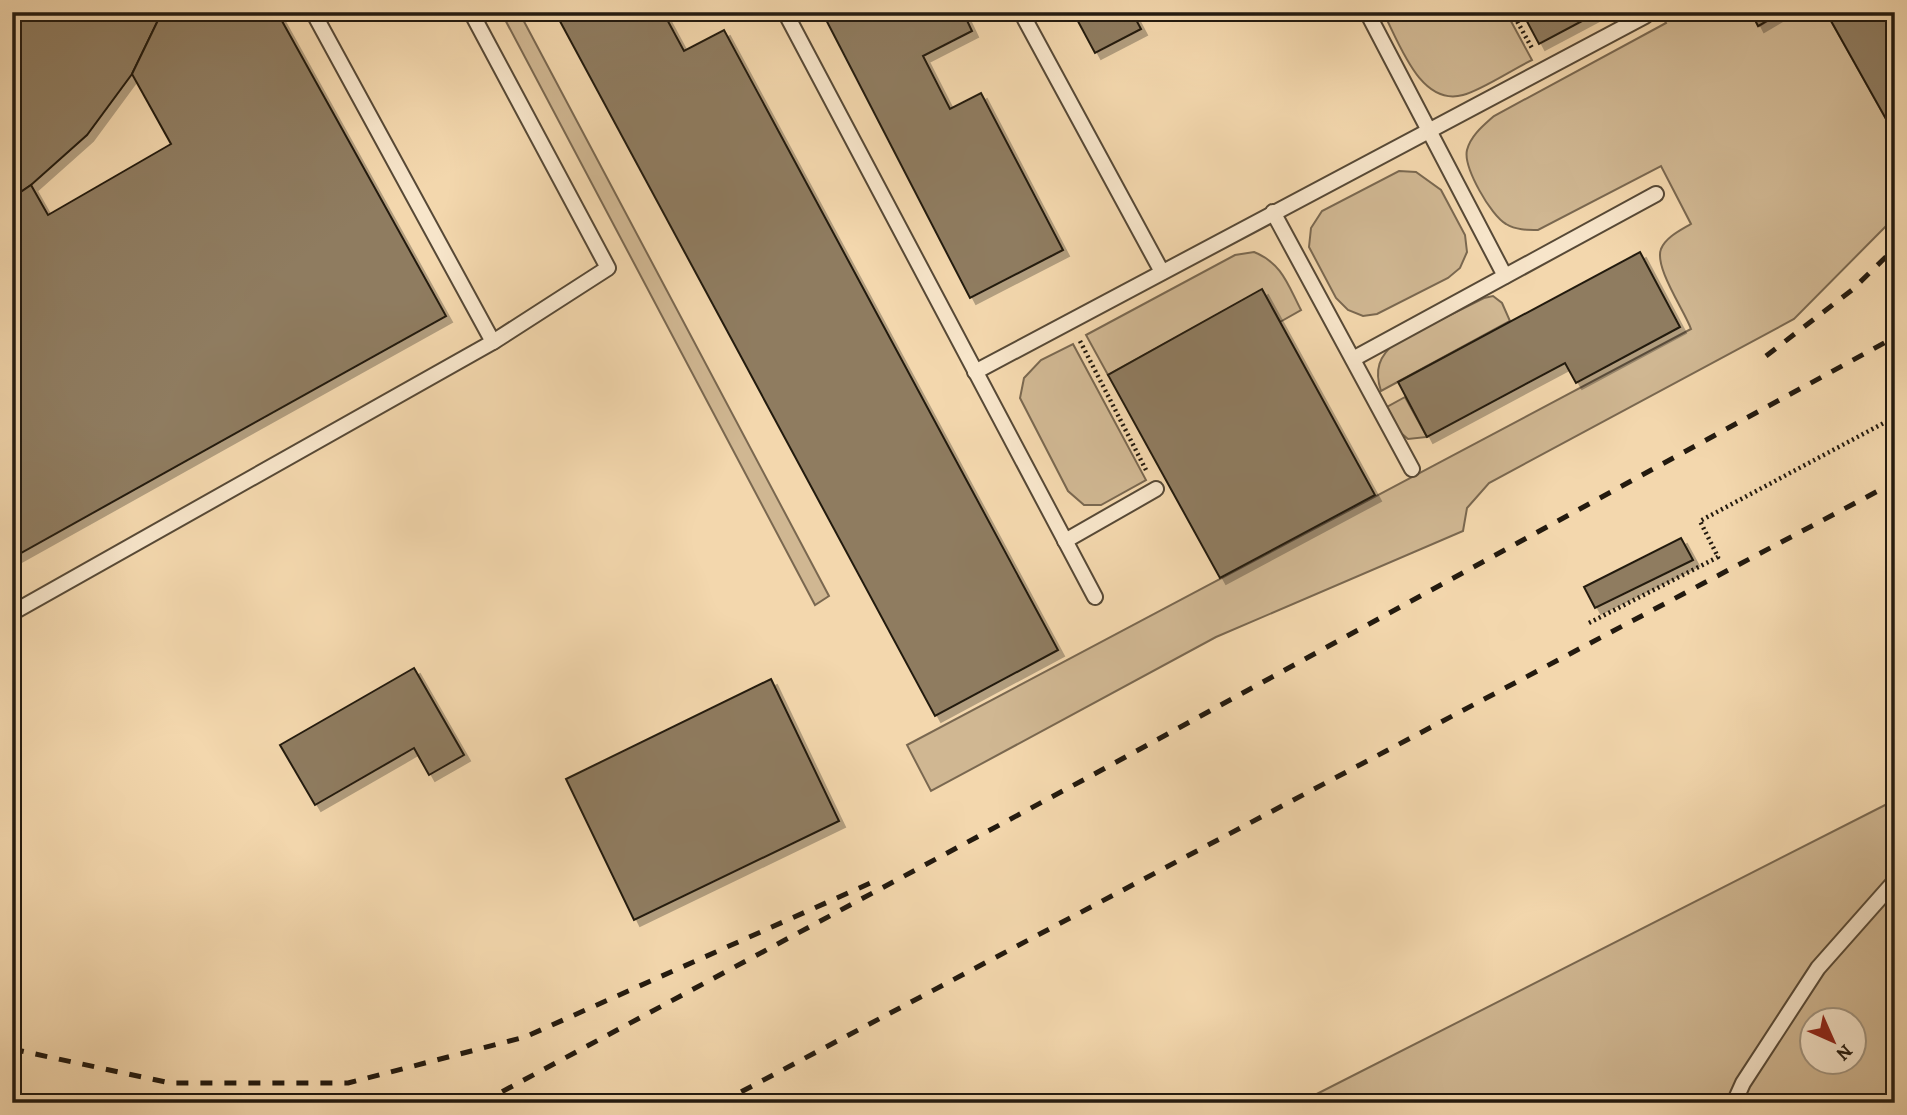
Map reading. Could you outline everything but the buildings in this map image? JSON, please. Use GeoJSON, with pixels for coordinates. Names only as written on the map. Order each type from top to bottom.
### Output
{"type":"FeatureCollection","features":[{"type":"Feature","properties":{"kind":"lane"},"geometry":{"type":"LineString","coordinates":[[313,12],[493,342]]}},
{"type":"Feature","properties":{"kind":"lane"},"geometry":{"type":"LineString","coordinates":[[12,613],[493,342],[608,268],[471,12]]}},
{"type":"Feature","properties":{"kind":"lane"},"geometry":{"type":"LineString","coordinates":[[785,12],[1095,597]]}},
{"type":"Feature","properties":{"kind":"lane"},"geometry":{"type":"LineString","coordinates":[[1021,12],[1162,272]]}},
{"type":"Feature","properties":{"kind":"lane"},"geometry":{"type":"LineString","coordinates":[[1367,12],[1506,276]]}},
{"type":"Feature","properties":{"kind":"lane"},"geometry":{"type":"LineString","coordinates":[[975,372],[1645,16]]}},
{"type":"Feature","properties":{"kind":"lane"},"geometry":{"type":"LineString","coordinates":[[1353,359],[1656,194]]}},
{"type":"Feature","properties":{"kind":"lane"},"geometry":{"type":"LineString","coordinates":[[1273,212],[1412,469]]}},
{"type":"Feature","properties":{"kind":"lane"},"geometry":{"type":"LineString","coordinates":[[1065,541],[1156,489]]}},
{"type":"Feature","properties":{"kind":"lane"},"geometry":{"type":"LineString","coordinates":[[1734,1103],[1743,1083],[1818,968],[1895,881]]}},
{"type":"Feature","properties":{"kind":"path"},"geometry":{"type":"LineString","coordinates":[[1512,12],[1543,69]]}},
{"type":"Feature","properties":{"kind":"path"},"geometry":{"type":"LineString","coordinates":[[1070,321],[1156,489]]}},
{"type":"Feature","properties":{"kind":"path"},"geometry":{"type":"LineString","coordinates":[[1589,623],[1718,557],[1700,521],[1895,416]]}},
{"type":"Feature","properties":{"kind":"shaded area"},"geometry":{"type":"Polygon","coordinates":[[[501,12],[519,12],[829,596],[815,605],[501,12]]]}},
{"type":"Feature","properties":{"kind":"shaded area"},"geometry":{"type":"Polygon","coordinates":[[[1383,12],[1506,12],[1532,60],[1471,92],[1448,96],[1423,82],[1404,55],[1383,12]]]}},
{"type":"Feature","properties":{"kind":"shaded area"},"geometry":{"type":"Polygon","coordinates":[[[1660,12],[1751,12],[1759,26],[1782,12],[1826,12],[1886,119],[1892,129],[1895,128],[1895,217],[1794,319],[1489,483],[1467,508],[1463,531],[1216,637],[931,791],[907,745],[1691,329],[1666,277],[1660,257],[1666,241],[1691,224],[1661,166],[1538,230],[1530,230],[1510,226],[1493,211],[1479,190],[1467,158],[1471,140],[1494,116],[1666,23],[1660,12]]]}},
{"type":"Feature","properties":{"kind":"shaded area"},"geometry":{"type":"Polygon","coordinates":[[[1399,171],[1416,172],[1441,190],[1465,235],[1467,252],[1460,268],[1448,278],[1377,314],[1363,316],[1348,310],[1336,298],[1309,247],[1311,228],[1322,211],[1399,171]]]}},
{"type":"Feature","properties":{"kind":"shaded area"},"geometry":{"type":"Polygon","coordinates":[[[1254,252],[1278,269],[1301,310],[1280,322],[1262,290],[1108,375],[1086,335],[1235,255],[1254,252]]]}},
{"type":"Feature","properties":{"kind":"shaded area"},"geometry":{"type":"Polygon","coordinates":[[[1493,296],[1502,303],[1510,321],[1381,391],[1378,370],[1382,358],[1396,342],[1493,296]]]}},
{"type":"Feature","properties":{"kind":"shaded area"},"geometry":{"type":"Polygon","coordinates":[[[1073,344],[1146,480],[1101,505],[1084,505],[1068,491],[1020,398],[1024,378],[1041,360],[1073,344]]]}},
{"type":"Feature","properties":{"kind":"shaded area"},"geometry":{"type":"Polygon","coordinates":[[[1405,397],[1427,437],[1408,439],[1401,433],[1387,407],[1405,397]]]}},
{"type":"Feature","properties":{"kind":"shaded area"},"geometry":{"type":"Polygon","coordinates":[[[1895,800],[1895,1103],[1299,1103],[1895,800]]]}},
{"type":"Feature","properties":{"kind":"railway"},"geometry":{"type":"LineString","coordinates":[[1766,356],[1852,290],[1895,248]]}},
{"type":"Feature","properties":{"kind":"railway"},"geometry":{"type":"LineString","coordinates":[[481,1103],[1087,778],[1895,337]]}},
{"type":"Feature","properties":{"kind":"railway"},"geometry":{"type":"LineString","coordinates":[[720,1103],[1895,482]]}},
{"type":"Feature","properties":{"kind":"railway"},"geometry":{"type":"LineString","coordinates":[[12,1049],[170,1083],[348,1083],[525,1037],[875,881]]}}]}
